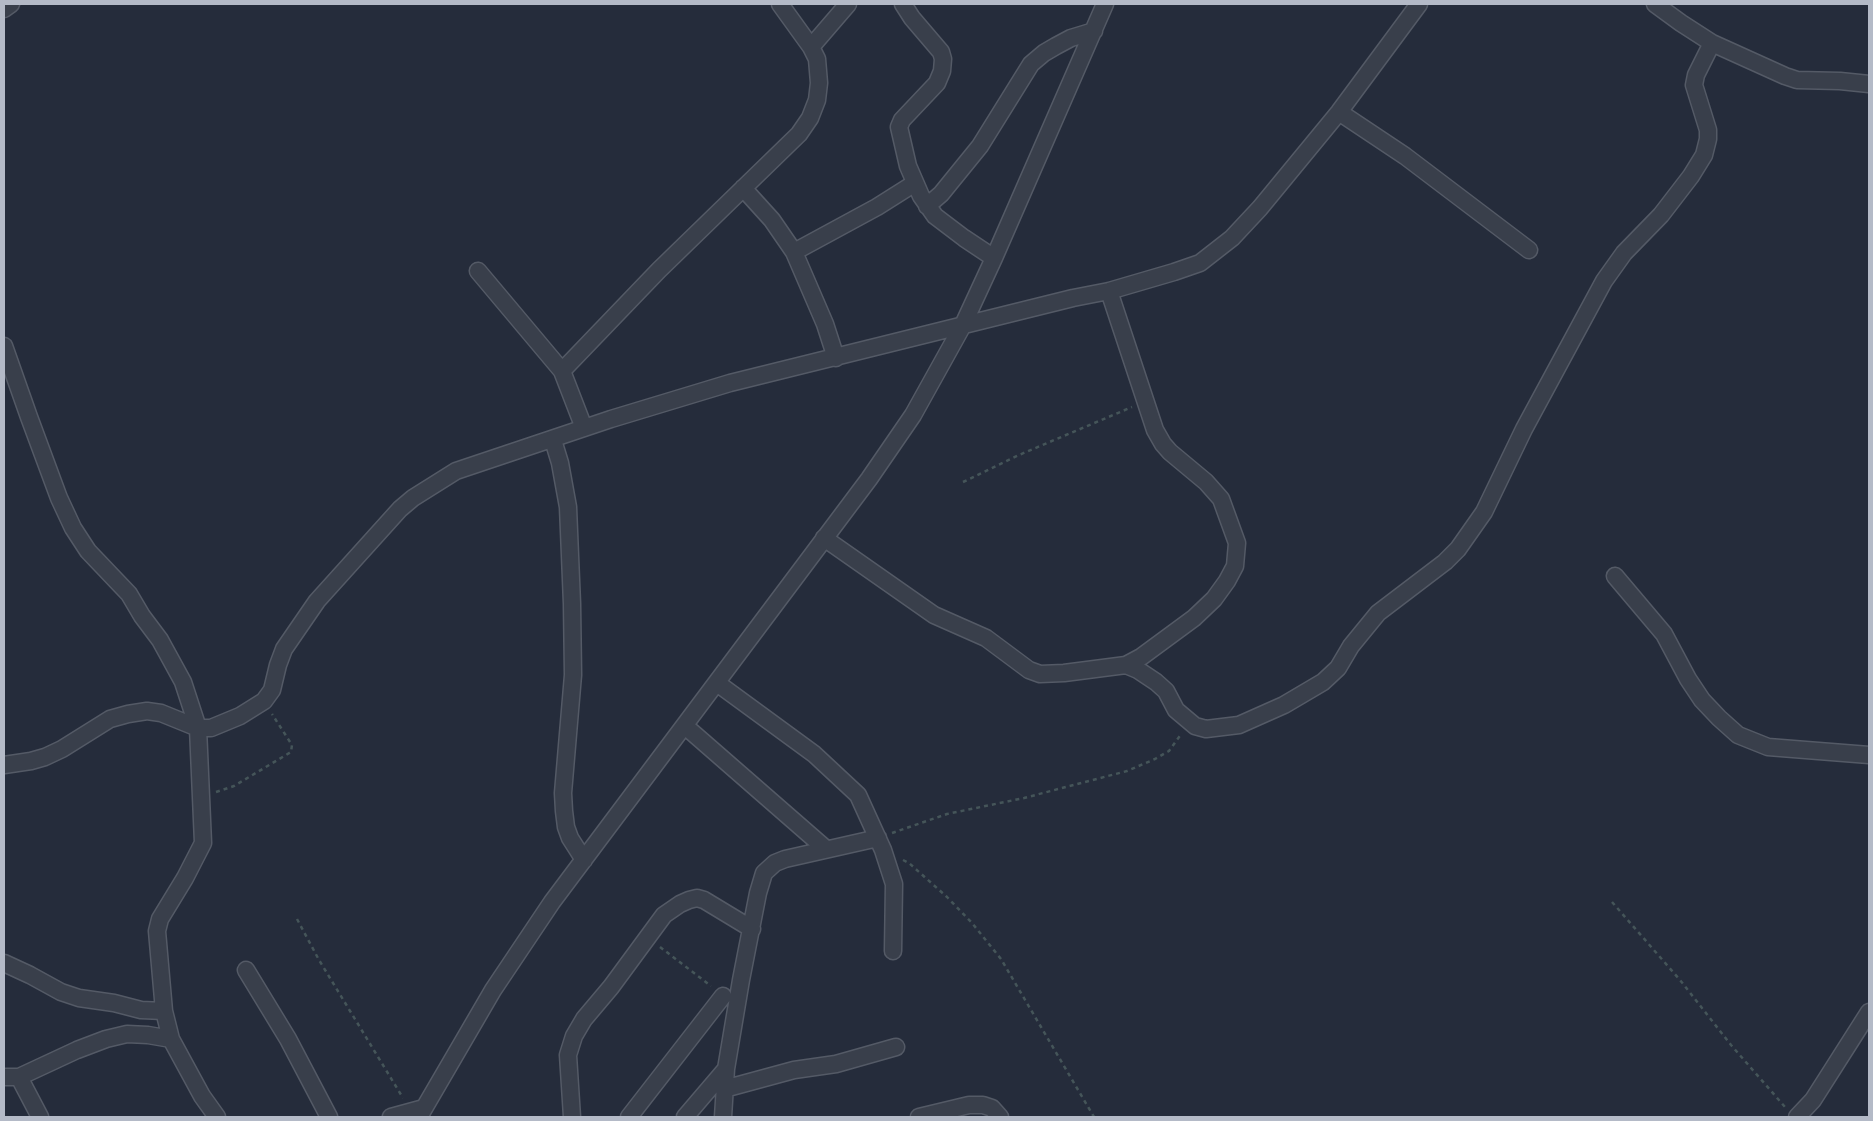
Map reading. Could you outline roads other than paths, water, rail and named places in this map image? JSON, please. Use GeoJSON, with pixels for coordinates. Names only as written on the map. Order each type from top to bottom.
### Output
{"type":"FeatureCollection","features":[{"type":"Feature","properties":{"kind":"street"},"geometry":{"type":"LineString","coordinates":[[4,9],[11,4]]}},
{"type":"Feature","properties":{"kind":"street"},"geometry":{"type":"LineString","coordinates":[[562,370],[659,270],[799,134],[810,118],[817,100],[819,83],[817,59],[811,47],[780,4]]}},
{"type":"Feature","properties":{"kind":"street"},"geometry":{"type":"LineString","coordinates":[[811,47],[848,4]]}},
{"type":"Feature","properties":{"kind":"street"},"geometry":{"type":"LineString","coordinates":[[903,4],[912,18],[941,52],[943,59],[942,71],[937,83],[902,120],[899,127],[904,152],[915,183],[927,206],[946,225],[994,258]]}},
{"type":"Feature","properties":{"kind":"street"},"geometry":{"type":"LineString","coordinates":[[391,1117],[417,1112],[493,990],[552,902],[869,479],[912,415],[963,325],[1106,4]]}},
{"type":"Feature","properties":{"kind":"street"},"geometry":{"type":"LineString","coordinates":[[4,765],[45,757],[110,720],[128,714],[147,711],[161,713],[198,728],[211,728],[222,725],[264,701],[272,690],[284,648],[317,601],[406,504],[435,483],[456,471],[553,440],[584,428],[730,383],[1072,298],[1109,291],[1174,272],[1200,262],[1219,250],[1260,208],[1339,112],[1419,4]]}},
{"type":"Feature","properties":{"kind":"street"},"geometry":{"type":"LineString","coordinates":[[1655,4],[1712,43],[1777,73],[1798,80],[1869,84]]}},
{"type":"Feature","properties":{"kind":"street"},"geometry":{"type":"LineString","coordinates":[[927,206],[946,189],[980,146],[1031,64],[1044,53],[1071,38],[1094,31]]}},
{"type":"Feature","properties":{"kind":"street"},"geometry":{"type":"LineString","coordinates":[[1126,665],[1138,670],[1156,682],[1166,691],[1176,710],[1195,726],[1206,729],[1239,725],[1284,705],[1323,682],[1338,668],[1351,646],[1378,613],[1408,588],[1446,562],[1458,549],[1484,512],[1524,429],[1604,281],[1624,253],[1661,215],[1691,176],[1704,155],[1708,130],[1694,85],[1696,75],[1712,43]]}},
{"type":"Feature","properties":{"kind":"street"},"geometry":{"type":"LineString","coordinates":[[1339,112],[1405,156],[1529,250]]}},
{"type":"Feature","properties":{"kind":"street"},"geometry":{"type":"LineString","coordinates":[[794,252],[877,207],[915,183]]}},
{"type":"Feature","properties":{"kind":"street"},"geometry":{"type":"LineString","coordinates":[[743,188],[772,220],[794,252],[822,315],[836,358]]}},
{"type":"Feature","properties":{"kind":"street"},"geometry":{"type":"LineString","coordinates":[[478,271],[562,370],[584,428]]}},
{"type":"Feature","properties":{"kind":"street"},"geometry":{"type":"LineString","coordinates":[[824,538],[934,615],[986,638],[1028,670],[1040,674],[1126,665],[1141,657],[1194,618],[1214,599],[1236,566],[1237,544],[1221,499],[1206,482],[1177,459],[1163,444],[1155,430],[1109,291]]}},
{"type":"Feature","properties":{"kind":"street"},"geometry":{"type":"LineString","coordinates":[[4,346],[28,417],[72,528],[88,551],[129,594],[142,616],[160,640],[183,682],[198,728],[203,843],[160,919],[157,931],[164,1011],[171,1039],[202,1096],[218,1117]]}},
{"type":"Feature","properties":{"kind":"street"},"geometry":{"type":"LineString","coordinates":[[553,440],[568,507],[572,595],[572,675],[563,793],[564,811],[566,827],[570,838],[584,860]]}},
{"type":"Feature","properties":{"kind":"street"},"geometry":{"type":"LineString","coordinates":[[1615,576],[1664,634],[1688,679],[1702,700],[1738,735],[1768,748],[1869,755]]}},
{"type":"Feature","properties":{"kind":"street"},"geometry":{"type":"LineString","coordinates":[[717,684],[814,754],[844,780],[858,796],[880,844],[894,884],[893,951]]}},
{"type":"Feature","properties":{"kind":"street"},"geometry":{"type":"LineString","coordinates":[[685,726],[826,849]]}},
{"type":"Feature","properties":{"kind":"street"},"geometry":{"type":"LineString","coordinates":[[723,1117],[726,1069],[741,980],[758,893],[764,873],[768,868],[785,859],[826,849],[880,844]]}},
{"type":"Feature","properties":{"kind":"street"},"geometry":{"type":"LineString","coordinates":[[572,1117],[568,1055],[570,1046],[584,1019],[664,916],[680,904],[697,898],[716,905],[752,929]]}},
{"type":"Feature","properties":{"kind":"street"},"geometry":{"type":"LineString","coordinates":[[4,963],[30,974],[60,992],[79,998],[114,1003],[141,1010],[164,1011]]}},
{"type":"Feature","properties":{"kind":"street"},"geometry":{"type":"LineString","coordinates":[[246,970],[288,1040],[329,1117]]}},
{"type":"Feature","properties":{"kind":"street"},"geometry":{"type":"LineString","coordinates":[[629,1117],[723,996]]}},
{"type":"Feature","properties":{"kind":"street"},"geometry":{"type":"LineString","coordinates":[[1792,1114],[1818,1092],[1869,1012]]}},
{"type":"Feature","properties":{"kind":"street"},"geometry":{"type":"LineString","coordinates":[[40,1117],[12,1077],[106,1039],[127,1034],[171,1039]]}},
{"type":"Feature","properties":{"kind":"street"},"geometry":{"type":"LineString","coordinates":[[724,1090],[794,1070],[836,1064],[896,1047]]}},
{"type":"Feature","properties":{"kind":"street"},"geometry":{"type":"LineString","coordinates":[[685,1117],[726,1069]]}},
{"type":"Feature","properties":{"kind":"street"},"geometry":{"type":"LineString","coordinates":[[919,1117],[969,1105],[983,1105],[992,1108],[1000,1117]]}}]}
